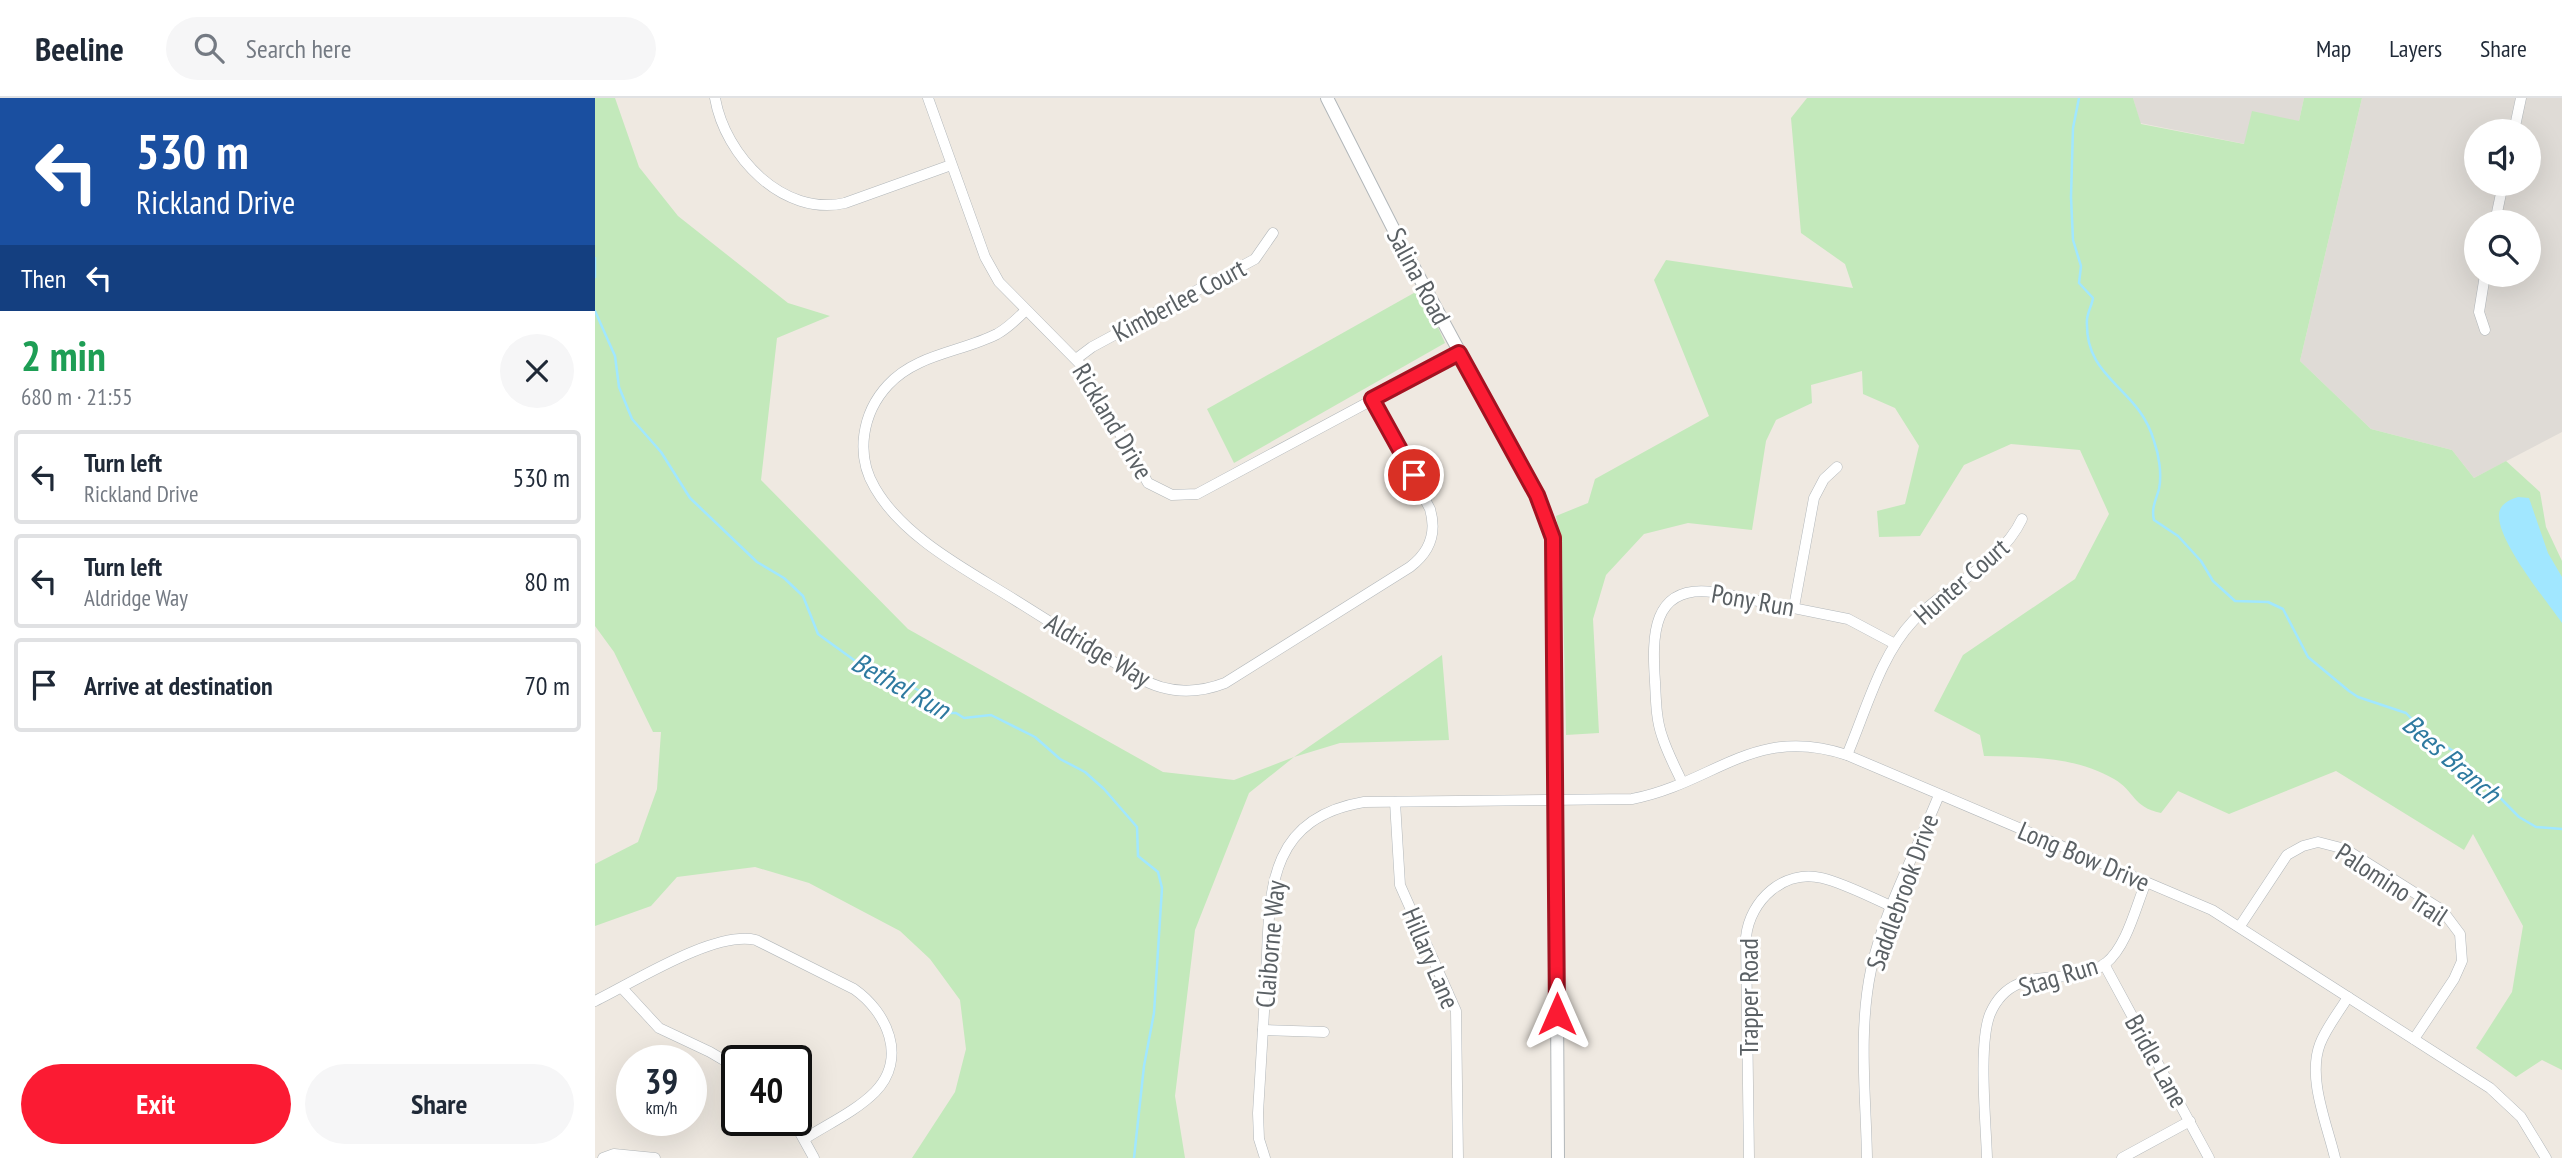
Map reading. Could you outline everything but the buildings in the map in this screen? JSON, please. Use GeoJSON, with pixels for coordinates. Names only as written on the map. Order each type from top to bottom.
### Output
{"type":"FeatureCollection","features":[{"type":"Feature","properties":{"kind":"street"},"geometry":{"type":"LineString","coordinates":[[715,98],[723,128],[740,155],[780,192],[803,203],[817,206],[845,203],[951,164]]}},
{"type":"Feature","properties":{"kind":"street","name":"Rickland Drive"},"geometry":{"type":"LineString","coordinates":[[928,98],[991,268],[1005,289],[1076,359],[1144,478],[1157,490],[1177,496],[1197,494],[1459,353]]}},
{"type":"Feature","properties":{"kind":"street","name":"Salina Road"},"geometry":{"type":"LineString","coordinates":[[1327,98],[1459,353],[1537,495],[1550,526],[1554,550],[1558,1158]]}},
{"type":"Feature","properties":{"kind":"street"},"geometry":{"type":"LineString","coordinates":[[2517,119],[2521,98]]}},
{"type":"Feature","properties":{"kind":"street","name":"Kimberlee Court"},"geometry":{"type":"LineString","coordinates":[[1076,359],[1098,344],[1255,259],[1273,233]]}},
{"type":"Feature","properties":{"kind":"street"},"geometry":{"type":"LineString","coordinates":[[2482,287],[2479,312],[2485,330]]}},
{"type":"Feature","properties":{"kind":"street","name":"Aldridge Way"},"geometry":{"type":"LineString","coordinates":[[1026,310],[999,332],[917,364],[887,386],[874,405],[865,432],[864,455],[870,478],[892,510],[952,560],[1142,679],[1165,689],[1196,691],[1229,680],[1409,567],[1427,551],[1433,528],[1430,509],[1372,399]]}},
{"type":"Feature","properties":{"kind":"street"},"geometry":{"type":"LineString","coordinates":[[1794,607],[1814,498],[1824,479],[1837,467]]}},
{"type":"Feature","properties":{"kind":"street","name":"Hunter Court"},"geometry":{"type":"LineString","coordinates":[[1847,755],[1895,644],[1925,609],[2000,550],[2013,537],[2022,519]]}},
{"type":"Feature","properties":{"kind":"street","name":"Pony Run"},"geometry":{"type":"LineString","coordinates":[[1682,782],[1657,716],[1653,639],[1660,614],[1671,600],[1695,590],[1794,607],[1848,619],[1895,644]]}},
{"type":"Feature","properties":{"kind":"street","name":"Long Bow Drive"},"geometry":{"type":"LineString","coordinates":[[1555,800],[1632,800],[1770,747],[1805,746],[1847,755],[2212,910],[2241,926],[2508,1101],[2546,1158]]}},
{"type":"Feature","properties":{"kind":"street","name":"Saddlebrook Drive"},"geometry":{"type":"LineString","coordinates":[[1867,1158],[1868,990],[1876,949],[1939,795]]}},
{"type":"Feature","properties":{"kind":"street","name":"Claiborne Way"},"geometry":{"type":"LineString","coordinates":[[1265,1158],[1258,1126],[1270,895],[1282,857],[1305,827],[1333,810],[1364,802],[1555,800]]}},
{"type":"Feature","properties":{"kind":"street","name":"Hillary Lane"},"geometry":{"type":"LineString","coordinates":[[1395,802],[1400,885],[1456,1011],[1458,1158]]}},
{"type":"Feature","properties":{"kind":"street","name":"Palomino Trail"},"geometry":{"type":"LineString","coordinates":[[2241,926],[2287,855],[2303,846],[2318,842],[2345,849],[2442,910],[2460,934],[2462,961],[2454,979],[2414,1039]]}},
{"type":"Feature","properties":{"kind":"street","name":"Trapper Road"},"geometry":{"type":"LineString","coordinates":[[1749,1158],[1746,937],[1756,906],[1774,887],[1794,879],[1813,877],[1893,907]]}},
{"type":"Feature","properties":{"kind":"street","name":"Stag Run"},"geometry":{"type":"LineString","coordinates":[[1987,1158],[1985,1042],[1991,1013],[2008,990],[2023,982],[2084,973],[2104,964],[2119,946],[2146,882]]}},
{"type":"Feature","properties":{"kind":"street"},"geometry":{"type":"LineString","coordinates":[[595,1001],[717,942],[740,937],[775,948],[829,974],[868,999],[887,1025],[891,1037],[889,1066],[883,1080],[862,1103],[806,1139]]}},
{"type":"Feature","properties":{"kind":"street","name":"Bridle Lane"},"geometry":{"type":"LineString","coordinates":[[2104,964],[2209,1158]]}},
{"type":"Feature","properties":{"kind":"street"},"geometry":{"type":"LineString","coordinates":[[622,988],[659,1028],[721,1059]]}},
{"type":"Feature","properties":{"kind":"street"},"geometry":{"type":"LineString","coordinates":[[2335,1158],[2317,1081],[2316,1062],[2324,1035],[2349,997]]}},
{"type":"Feature","properties":{"kind":"street"},"geometry":{"type":"LineString","coordinates":[[1263,1030],[1324,1032]]}},
{"type":"Feature","properties":{"kind":"street"},"geometry":{"type":"LineString","coordinates":[[2122,1158],[2190,1121]]}},
{"type":"Feature","properties":{"kind":"street"},"geometry":{"type":"LineString","coordinates":[[804,1136],[814,1158]]}},
{"type":"Feature","properties":{"kind":"street"},"geometry":{"type":"LineString","coordinates":[[603,1158],[621,1154],[655,1158]]}},
{"type":"Feature","properties":{"kind":"shaded area"},"geometry":{"type":"Polygon","coordinates":[[[2133,98],[2304,98],[2299,121],[2245,144],[2140,123],[2133,98]]]}},
{"type":"Feature","properties":{"kind":"shaded area"},"geometry":{"type":"Polygon","coordinates":[[[2362,98],[2562,98],[2562,432],[2474,478],[2452,450],[2371,429],[2300,361],[2362,98]]]}},
{"type":"Feature","properties":{"kind":"green space"},"geometry":{"type":"Polygon","coordinates":[[[595,98],[615,98],[639,167],[678,216],[788,303],[830,316],[777,338],[761,480],[908,629],[1163,772],[1234,780],[1294,757],[1249,793],[1195,930],[1175,1096],[1185,1158],[912,1158],[955,1092],[966,1049],[960,1000],[930,959],[900,931],[809,883],[755,867],[677,877],[651,906],[595,926],[595,864],[638,842],[657,789],[661,732],[653,732],[614,652],[595,626],[595,98]]]}},
{"type":"Feature","properties":{"kind":"green space"},"geometry":{"type":"Polygon","coordinates":[[[1807,98],[2133,98],[2141,124],[2244,144],[2252,111],[2299,121],[2304,98],[2362,98],[2300,361],[2371,429],[2452,450],[2474,478],[2506,461],[2540,492],[2546,527],[2562,561],[2562,1070],[2542,1060],[2516,1077],[2476,1048],[2512,992],[2523,926],[2473,834],[2464,850],[2336,771],[2229,814],[2178,791],[2161,813],[2144,807],[2121,784],[2099,771],[2051,759],[1984,756],[1980,735],[1934,711],[1963,655],[2075,579],[2109,514],[2080,450],[2011,444],[1964,465],[1920,536],[1879,537],[1877,511],[1905,504],[1919,446],[1895,408],[1863,394],[1862,371],[1811,385],[1812,403],[1776,420],[1766,441],[1752,530],[1688,523],[1644,534],[1606,575],[1593,619],[1599,733],[1566,735],[1562,551],[1556,516],[1588,503],[1595,479],[1709,416],[1654,280],[1666,260],[1853,288],[1845,264],[1801,233],[1791,118],[1807,98]]]}},
{"type":"Feature","properties":{"kind":"green space"},"geometry":{"type":"Polygon","coordinates":[[[1421,289],[1445,343],[1234,463],[1207,409],[1421,289]]]}},
{"type":"Feature","properties":{"kind":"green space"},"geometry":{"type":"Polygon","coordinates":[[[1442,655],[1449,740],[1340,743],[1294,757],[1442,655]]]}},
{"type":"Feature","properties":{"kind":"water"},"geometry":{"type":"Polygon","coordinates":[[[2518,497],[2529,498],[2548,553],[2562,577],[2562,623],[2514,554],[2500,525],[2501,508],[2518,497]]]}},
{"type":"Feature","properties":{"kind":"waterway","name":"Bees Branch"},"geometry":{"type":"LineString","coordinates":[[2079,98],[2073,128],[2071,197],[2073,240],[2081,266],[2079,283],[2093,298],[2087,319],[2088,340],[2103,370],[2136,407],[2154,441],[2159,458],[2160,477],[2153,508],[2154,520],[2178,536],[2201,561],[2213,581],[2235,601],[2268,602],[2283,609],[2308,657],[2349,691],[2358,697],[2406,713],[2427,735],[2455,752],[2519,817],[2536,827],[2562,829]]}},
{"type":"Feature","properties":{"kind":"waterway","name":"Bethel Run"},"geometry":{"type":"LineString","coordinates":[[595,258],[595,277]]}},
{"type":"Feature","properties":{"kind":"waterway","name":"Bethel Run"},"geometry":{"type":"LineString","coordinates":[[595,311],[615,356],[619,387],[632,419],[661,452],[690,498],[757,562],[784,578],[803,596],[818,634],[865,668],[879,669],[931,697],[937,701],[941,713],[956,713],[964,718],[991,715],[1035,737],[1060,759],[1085,772],[1104,789],[1137,827],[1138,856],[1158,872],[1162,888],[1154,1013],[1144,1066],[1134,1158]]}},
{"type":"Feature","properties":{"kind":"route"},"geometry":{"type":"LineString","coordinates":[[1414,475],[1372,399],[1459,353],[1537,495],[1546,513],[1553,538],[1557,1014]]}}]}
